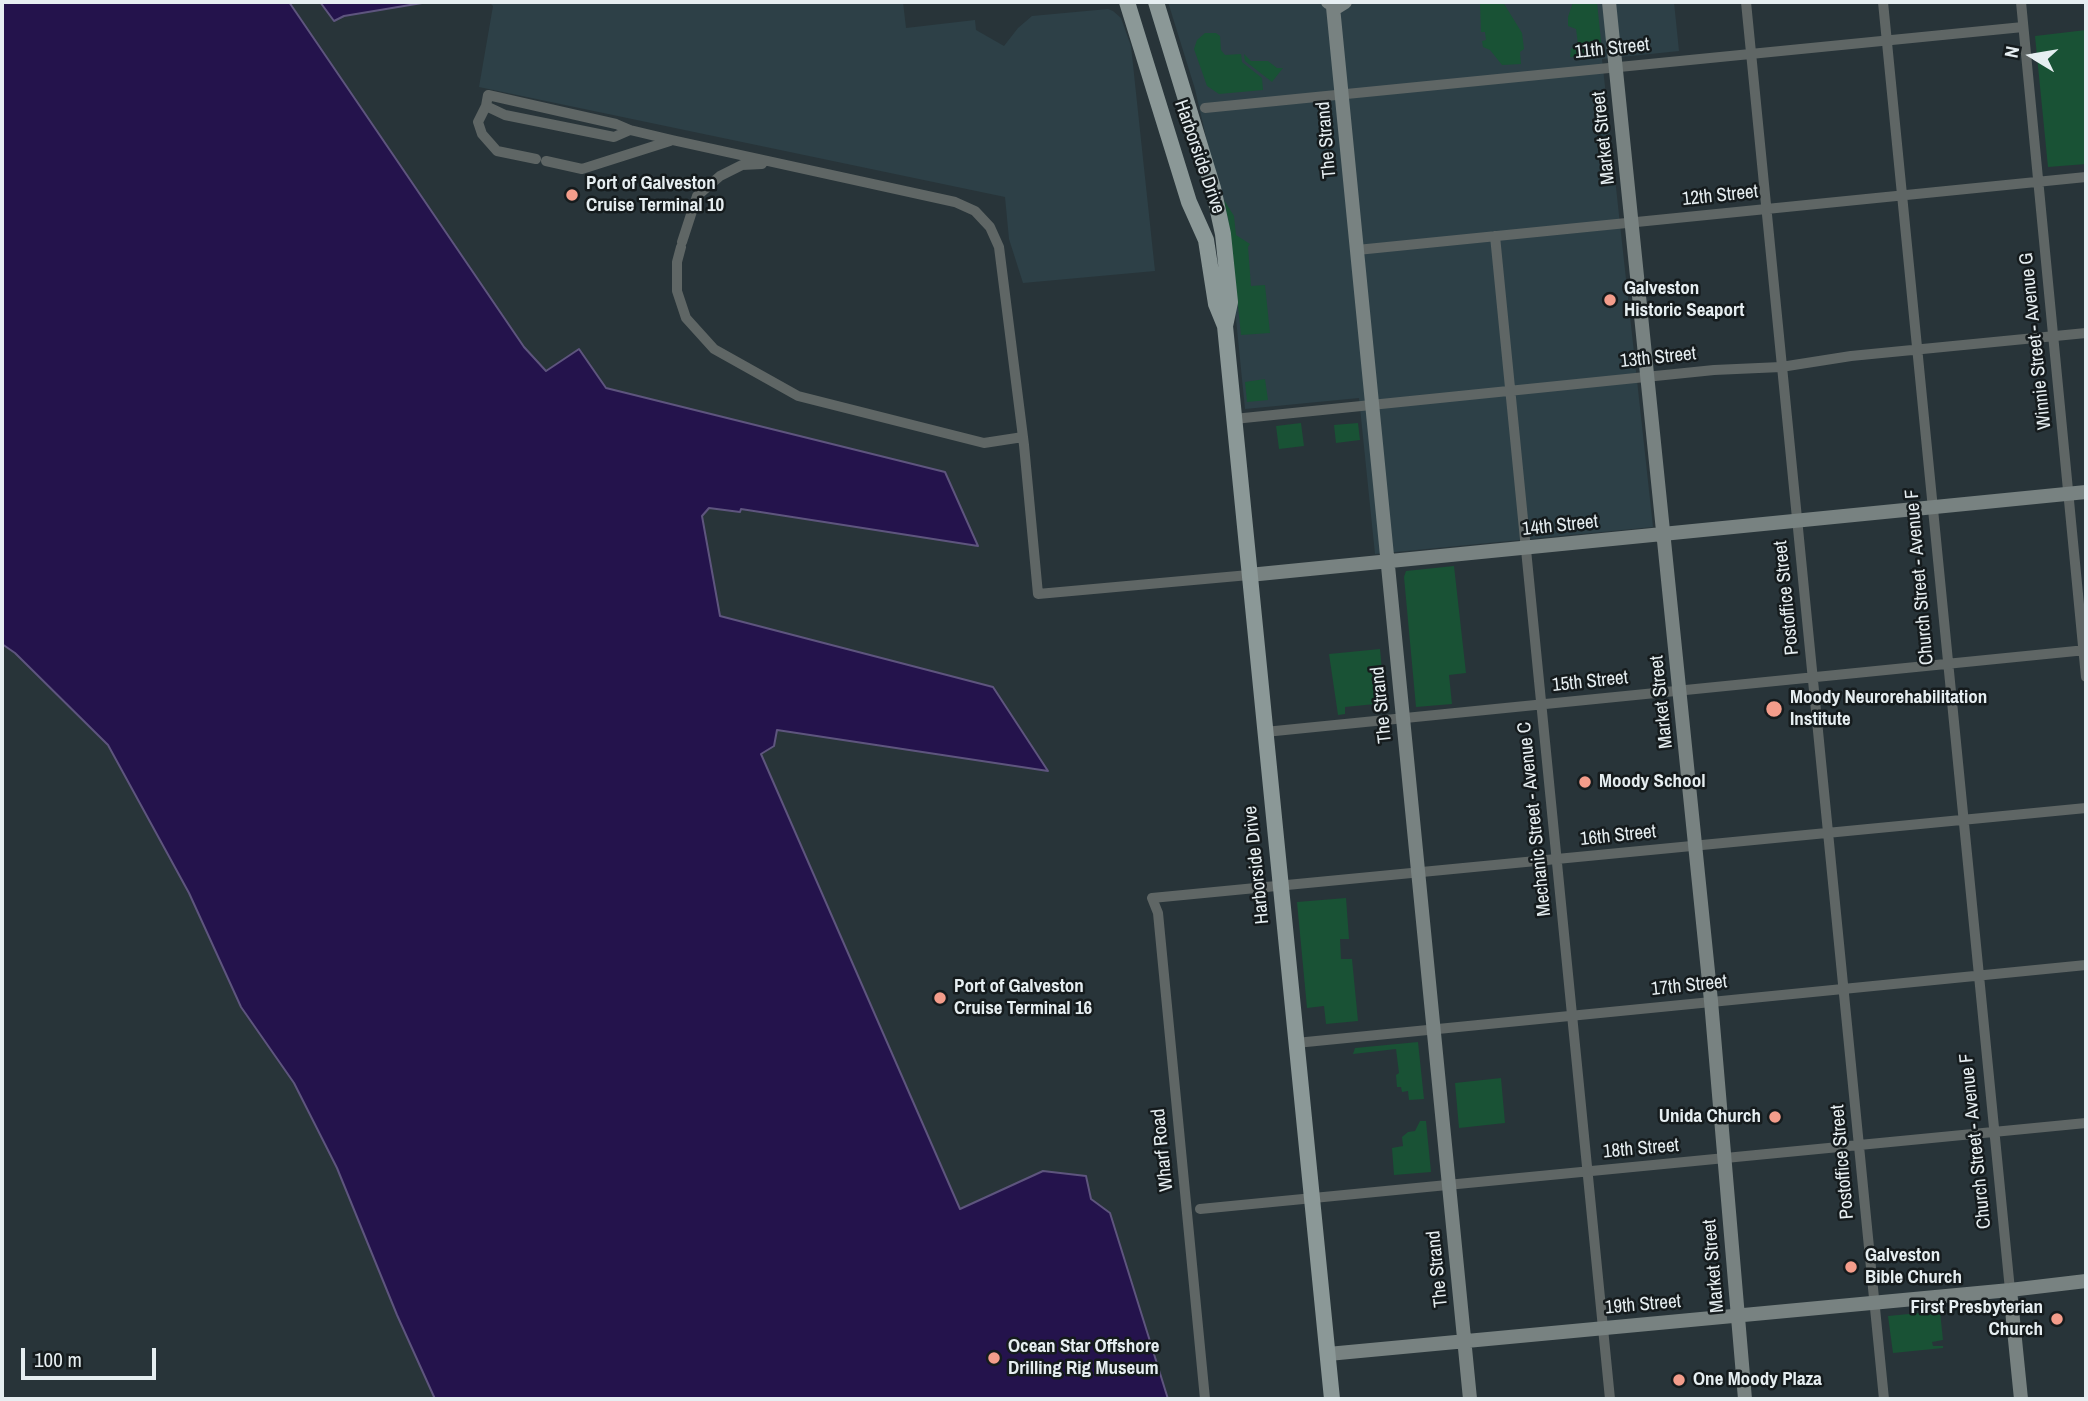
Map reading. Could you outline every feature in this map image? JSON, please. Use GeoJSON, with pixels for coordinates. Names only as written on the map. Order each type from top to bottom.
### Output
{"type":"FeatureCollection","features":[{"type":"Feature","properties":{"kind":"main road","name":"Harborside Drive"},"geometry":{"type":"LineString","coordinates":[[1127,2],[1189,202],[1206,240],[1216,304],[1225,326],[1332,1399]]}},
{"type":"Feature","properties":{"kind":"main road","name":"Harborside Drive"},"geometry":{"type":"LineString","coordinates":[[1156,2],[1216,200],[1223,234],[1230,302],[1225,326]]}},
{"type":"Feature","properties":{"kind":"street","name":"Market Street"},"geometry":{"type":"LineString","coordinates":[[1609,2],[1696,846],[1745,1399]]}},
{"type":"Feature","properties":{"kind":"street","name":"Postoffice Street"},"geometry":{"type":"LineString","coordinates":[[1746,2],[1884,1399]]}},
{"type":"Feature","properties":{"kind":"street","name":"Church Street - Avenue F"},"geometry":{"type":"LineString","coordinates":[[1883,2],[2021,1399]]}},
{"type":"Feature","properties":{"kind":"street","name":"Winnie Street - Avenue G"},"geometry":{"type":"LineString","coordinates":[[2021,2],[2086,677]]}},
{"type":"Feature","properties":{"kind":"street","name":"The Strand"},"geometry":{"type":"LineString","coordinates":[[1335,3],[1469,1399]]}},
{"type":"Feature","properties":{"kind":"street","name":"11th Street"},"geometry":{"type":"LineString","coordinates":[[1205,108],[2023,27]]}},
{"type":"Feature","properties":{"kind":"street"},"geometry":{"type":"LineString","coordinates":[[672,140],[582,169],[497,151],[482,134],[478,121],[487,100],[616,124],[672,140],[778,163],[955,202],[975,211],[990,227],[999,247],[1023,437],[984,443],[799,396],[714,349],[686,318],[677,291],[677,262],[697,196],[720,176],[742,165],[778,163]]}},
{"type":"Feature","properties":{"kind":"street","name":"12th Street"},"geometry":{"type":"LineString","coordinates":[[1357,250],[2086,177]]}},
{"type":"Feature","properties":{"kind":"street","name":"Mechanic Street - Avenue C"},"geometry":{"type":"LineString","coordinates":[[1494,236],[1610,1399]]}},
{"type":"Feature","properties":{"kind":"street","name":"13th Street"},"geometry":{"type":"LineString","coordinates":[[1234,419],[1648,376],[1781,367],[1851,356],[2086,333]]}},
{"type":"Feature","properties":{"kind":"street","name":"14th Street"},"geometry":{"type":"LineString","coordinates":[[1023,437],[1038,594],[1526,549],[2086,492]]}},
{"type":"Feature","properties":{"kind":"street","name":"15th Street"},"geometry":{"type":"LineString","coordinates":[[1265,732],[2085,650]]}},
{"type":"Feature","properties":{"kind":"street","name":"16th Street"},"geometry":{"type":"LineString","coordinates":[[1152,898],[2086,808]]}},
{"type":"Feature","properties":{"kind":"street","name":"Wharf Road"},"geometry":{"type":"LineString","coordinates":[[1152,898],[1158,913],[1205,1399]]}},
{"type":"Feature","properties":{"kind":"street","name":"17th Street"},"geometry":{"type":"LineString","coordinates":[[1296,1043],[2086,965]]}},
{"type":"Feature","properties":{"kind":"street","name":"18th Street"},"geometry":{"type":"LineString","coordinates":[[1200,1209],[2086,1124]]}},
{"type":"Feature","properties":{"kind":"street","name":"19th Street"},"geometry":{"type":"LineString","coordinates":[[1328,1354],[2086,1281]]}},
{"type":"Feature","properties":{"kind":"shaded area"},"geometry":{"type":"Polygon","coordinates":[[[2,2],[289,2],[524,347],[546,371],[579,349],[606,388],[945,472],[978,546],[741,509],[740,512],[709,508],[702,516],[720,616],[993,687],[1048,771],[777,730],[774,746],[761,754],[960,1209],[1043,1171],[1086,1176],[1091,1199],[1110,1213],[1168,1399],[435,1399],[397,1315],[337,1168],[294,1083],[241,1007],[189,893],[108,745],[15,653],[2,644],[2,2]]]}},
{"type":"Feature","properties":{"kind":"shaded area"},"geometry":{"type":"Polygon","coordinates":[[[320,2],[428,2],[344,16],[334,21],[320,2]]]}},
{"type":"Feature","properties":{"kind":"shaded area"},"geometry":{"type":"Polygon","coordinates":[[[489,2],[903,2],[906,28],[975,20],[976,30],[1004,46],[1032,16],[1108,9],[1113,11],[1121,18],[1131,46],[1155,271],[1023,283],[1009,239],[1005,197],[479,87],[493,6],[489,2]]]}},
{"type":"Feature","properties":{"kind":"shaded area"},"geometry":{"type":"Polygon","coordinates":[[[1168,2],[1674,2],[1679,51],[1602,59],[1653,527],[1375,554],[1359,398],[1245,409],[1227,229],[1195,89],[1168,2]]]}},
{"type":"Feature","properties":{"kind":"green space"},"geometry":{"type":"Polygon","coordinates":[[[1480,2],[1503,2],[1522,33],[1524,49],[1520,52],[1521,64],[1502,65],[1490,50],[1483,47],[1482,41],[1486,40],[1485,32],[1481,32],[1480,2]]]}},
{"type":"Feature","properties":{"kind":"green space"},"geometry":{"type":"Polygon","coordinates":[[[1573,2],[1597,2],[1602,51],[1598,56],[1570,57],[1571,49],[1578,44],[1576,29],[1568,26],[1573,2]]]}},
{"type":"Feature","properties":{"kind":"green space"},"geometry":{"type":"Polygon","coordinates":[[[2086,30],[2086,164],[2048,167],[2035,36],[2086,30]]]}},
{"type":"Feature","properties":{"kind":"green space"},"geometry":{"type":"Polygon","coordinates":[[[1205,33],[1216,33],[1220,36],[1221,50],[1225,55],[1241,54],[1242,62],[1262,78],[1263,90],[1219,94],[1207,86],[1194,49],[1197,40],[1205,33]]]}},
{"type":"Feature","properties":{"kind":"green space"},"geometry":{"type":"Polygon","coordinates":[[[1244,54],[1251,61],[1268,61],[1277,68],[1283,68],[1272,82],[1245,61],[1244,54]]]}},
{"type":"Feature","properties":{"kind":"green space"},"geometry":{"type":"Polygon","coordinates":[[[1224,200],[1234,216],[1236,235],[1250,244],[1251,286],[1265,285],[1270,333],[1241,335],[1230,230],[1224,200]]]}},
{"type":"Feature","properties":{"kind":"green space"},"geometry":{"type":"Polygon","coordinates":[[[1265,379],[1268,400],[1247,402],[1245,382],[1265,379]]]}},
{"type":"Feature","properties":{"kind":"green space"},"geometry":{"type":"Polygon","coordinates":[[[1301,423],[1304,446],[1279,449],[1276,426],[1301,423]]]}},
{"type":"Feature","properties":{"kind":"green space"},"geometry":{"type":"Polygon","coordinates":[[[1358,423],[1360,440],[1336,443],[1334,425],[1358,423]]]}},
{"type":"Feature","properties":{"kind":"green space"},"geometry":{"type":"Polygon","coordinates":[[[1454,566],[1466,673],[1449,675],[1452,704],[1416,707],[1404,577],[1406,571],[1454,566]]]}},
{"type":"Feature","properties":{"kind":"green space"},"geometry":{"type":"Polygon","coordinates":[[[1380,649],[1385,703],[1345,707],[1345,714],[1338,715],[1329,654],[1380,649]]]}},
{"type":"Feature","properties":{"kind":"green space"},"geometry":{"type":"Polygon","coordinates":[[[1346,898],[1349,939],[1340,939],[1341,959],[1352,959],[1358,1021],[1326,1024],[1324,1006],[1307,1008],[1297,902],[1346,898]]]}},
{"type":"Feature","properties":{"kind":"green space"},"geometry":{"type":"Polygon","coordinates":[[[1418,1042],[1424,1099],[1409,1100],[1408,1091],[1402,1092],[1401,1087],[1397,1087],[1396,1075],[1399,1073],[1396,1049],[1353,1054],[1355,1048],[1418,1042]]]}},
{"type":"Feature","properties":{"kind":"green space"},"geometry":{"type":"Polygon","coordinates":[[[1501,1078],[1505,1123],[1459,1128],[1455,1083],[1501,1078]]]}},
{"type":"Feature","properties":{"kind":"green space"},"geometry":{"type":"Polygon","coordinates":[[[1420,1121],[1426,1121],[1431,1172],[1394,1175],[1392,1148],[1403,1146],[1402,1137],[1415,1131],[1420,1121]]]}},
{"type":"Feature","properties":{"kind":"green space"},"geometry":{"type":"Polygon","coordinates":[[[1940,1311],[1943,1340],[1932,1342],[1933,1346],[1943,1348],[1893,1353],[1888,1316],[1940,1311]]]}},
{"type":"Feature","properties":{"kind":"place","name":"Port of Galveston Cruise Terminal 10"},"geometry":{"type":"Point","coordinates":[572,195]}},
{"type":"Feature","properties":{"kind":"place","name":"Galveston Historic Seaport"},"geometry":{"type":"Point","coordinates":[1610,300]}},
{"type":"Feature","properties":{"kind":"place","name":"Moody Neurorehabilitation Institute"},"geometry":{"type":"Point","coordinates":[1774,709]}},
{"type":"Feature","properties":{"kind":"place","name":"Moody School"},"geometry":{"type":"Point","coordinates":[1585,782]}},
{"type":"Feature","properties":{"kind":"place","name":"Port of Galveston Cruise Terminal 16"},"geometry":{"type":"Point","coordinates":[940,998]}},
{"type":"Feature","properties":{"kind":"place","name":"Unida Church"},"geometry":{"type":"Point","coordinates":[1775,1117]}},
{"type":"Feature","properties":{"kind":"place","name":"Galveston Bible Church"},"geometry":{"type":"Point","coordinates":[1851,1267]}},
{"type":"Feature","properties":{"kind":"place","name":"First Presbyterian Church"},"geometry":{"type":"Point","coordinates":[2057,1319]}},
{"type":"Feature","properties":{"kind":"place","name":"Ocean Star Offshore Drilling Rig Museum"},"geometry":{"type":"Point","coordinates":[994,1358]}},
{"type":"Feature","properties":{"kind":"place","name":"One Moody Plaza"},"geometry":{"type":"Point","coordinates":[1679,1380]}}]}
